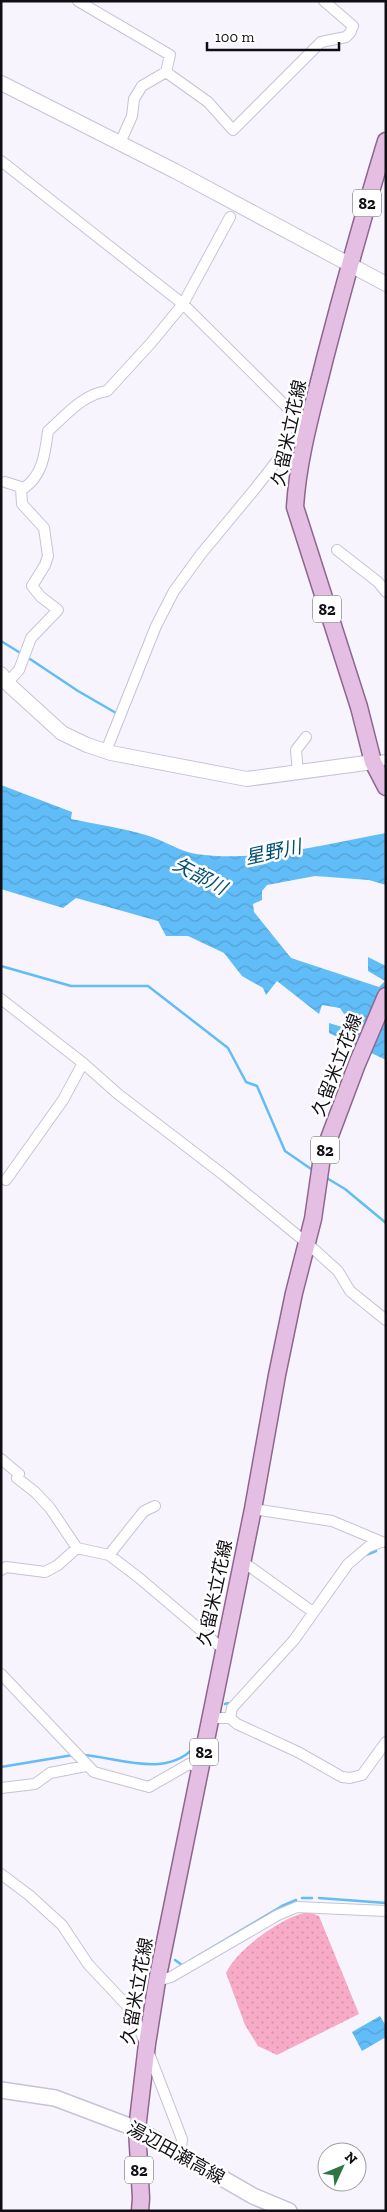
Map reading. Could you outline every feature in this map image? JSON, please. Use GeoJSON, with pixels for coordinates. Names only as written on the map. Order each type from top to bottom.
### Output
{"type":"FeatureCollection","features":[{"type":"Feature","properties":{"kind":"main road","name":"久留米立花線"},"geometry":{"type":"LineString","coordinates":[[386,141],[349,266],[307,427],[296,484],[295,507],[386,787]]}},
{"type":"Feature","properties":{"kind":"main road","name":"久留米立花線"},"geometry":{"type":"LineString","coordinates":[[140,2211],[137,2130],[147,2044],[157,1981],[253,1509],[277,1375],[294,1293],[308,1244],[322,1158],[386,996]]}},
{"type":"Feature","properties":{"kind":"main road","name":"湯辺田瀬高線"},"geometry":{"type":"LineString","coordinates":[[1,2090],[55,2098],[137,2130],[180,2156],[254,2196],[290,2211]]}},
{"type":"Feature","properties":{"kind":"street"},"geometry":{"type":"LineString","coordinates":[[78,1],[170,55],[166,72],[142,86],[134,100],[132,116],[120,142]]}},
{"type":"Feature","properties":{"kind":"street"},"geometry":{"type":"LineString","coordinates":[[166,72],[208,102],[233,130],[321,42],[346,36],[358,25],[324,1]]}},
{"type":"Feature","properties":{"kind":"street"},"geometry":{"type":"LineString","coordinates":[[1,83],[120,142],[349,266],[386,284]]}},
{"type":"Feature","properties":{"kind":"street"},"geometry":{"type":"LineString","coordinates":[[1,161],[183,304],[307,427],[201,554],[174,591],[156,626],[106,751]]}},
{"type":"Feature","properties":{"kind":"street"},"geometry":{"type":"LineString","coordinates":[[5,482],[21,488],[30,484],[39,471],[48,431],[85,399],[98,392],[107,391],[151,343],[183,304],[230,217]]}},
{"type":"Feature","properties":{"kind":"street"},"geometry":{"type":"LineString","coordinates":[[21,488],[22,504],[44,528],[48,556],[46,565],[32,586],[41,597],[58,610],[31,638],[20,670],[4,678],[62,733],[86,745],[106,751],[247,779],[379,761]]}},
{"type":"Feature","properties":{"kind":"street"},"geometry":{"type":"LineString","coordinates":[[337,550],[378,582],[386,592]]}},
{"type":"Feature","properties":{"kind":"street"},"geometry":{"type":"LineString","coordinates":[[298,773],[296,750],[306,738]]}},
{"type":"Feature","properties":{"kind":"street"},"geometry":{"type":"LineString","coordinates":[[1,999],[118,1094],[226,1176],[308,1244],[338,1271],[350,1291],[386,1320]]}},
{"type":"Feature","properties":{"kind":"street"},"geometry":{"type":"LineString","coordinates":[[6,1180],[63,1100],[82,1063]]}},
{"type":"Feature","properties":{"kind":"street"},"geometry":{"type":"LineString","coordinates":[[1,1459],[19,1474],[18,1478],[50,1508],[77,1548],[109,1555],[223,1649]]}},
{"type":"Feature","properties":{"kind":"street"},"geometry":{"type":"LineString","coordinates":[[109,1555],[144,1511],[151,1510],[154,1506]]}},
{"type":"Feature","properties":{"kind":"street"},"geometry":{"type":"LineString","coordinates":[[253,1509],[332,1521],[383,1542]]}},
{"type":"Feature","properties":{"kind":"street"},"geometry":{"type":"LineString","coordinates":[[230,1718],[232,1708],[294,1640],[354,1558],[368,1547],[383,1542]]}},
{"type":"Feature","properties":{"kind":"street"},"geometry":{"type":"LineString","coordinates":[[1,1570],[6,1567],[45,1572],[58,1565],[77,1548]]}},
{"type":"Feature","properties":{"kind":"street"},"geometry":{"type":"LineString","coordinates":[[242,1561],[313,1612]]}},
{"type":"Feature","properties":{"kind":"street"},"geometry":{"type":"LineString","coordinates":[[1,1674],[86,1766],[94,1772],[149,1788],[189,1764],[201,1768]]}},
{"type":"Feature","properties":{"kind":"street"},"geometry":{"type":"LineString","coordinates":[[211,1718],[230,1718],[237,1724],[298,1752],[342,1777],[350,1778],[362,1775],[386,1742]]}},
{"type":"Feature","properties":{"kind":"street"},"geometry":{"type":"LineString","coordinates":[[1,1788],[35,1784],[50,1773],[86,1766]]}},
{"type":"Feature","properties":{"kind":"street"},"geometry":{"type":"LineString","coordinates":[[1,1874],[62,1925],[88,1964],[133,2012],[147,2044],[182,2139],[180,2156]]}},
{"type":"Feature","properties":{"kind":"street"},"geometry":{"type":"LineString","coordinates":[[157,1981],[171,1977],[297,1907],[386,1911]]}},
{"type":"Feature","properties":{"kind":"shaded area"},"geometry":{"type":"Polygon","coordinates":[[[309,1912],[319,1916],[359,2014],[277,2055],[258,2046],[245,2025],[226,1973],[240,1954],[262,1935],[287,1920],[309,1912]]]}},
{"type":"Feature","properties":{"kind":"water","name":"矢部川"},"geometry":{"type":"Polygon","coordinates":[[[1,785],[72,812],[71,819],[146,835],[196,854],[243,856],[267,854],[316,847],[386,833],[386,885],[369,880],[315,876],[267,885],[262,891],[262,900],[253,904],[254,912],[291,958],[379,987],[385,981],[368,971],[368,957],[386,966],[386,1060],[329,1033],[329,1023],[362,1033],[363,1028],[348,1020],[340,1008],[322,1005],[319,1014],[277,981],[266,995],[263,988],[242,976],[224,953],[188,936],[166,936],[158,921],[76,898],[63,908],[1,889],[1,785]]]}},
{"type":"Feature","properties":{"kind":"water"},"geometry":{"type":"Polygon","coordinates":[[[380,2016],[386,2026],[386,2037],[362,2051],[352,2032],[380,2016]]]}},
{"type":"Feature","properties":{"kind":"waterway"},"geometry":{"type":"LineString","coordinates":[[1,641],[22,654]]}},
{"type":"Feature","properties":{"kind":"waterway"},"geometry":{"type":"LineString","coordinates":[[27,657],[78,691],[116,713]]}},
{"type":"Feature","properties":{"kind":"waterway"},"geometry":{"type":"LineString","coordinates":[[1,966],[71,986],[148,986],[228,1048],[246,1082],[257,1086],[285,1151],[314,1171]]}},
{"type":"Feature","properties":{"kind":"waterway"},"geometry":{"type":"LineString","coordinates":[[325,1177],[345,1189],[386,1223]]}},
{"type":"Feature","properties":{"kind":"waterway"},"geometry":{"type":"LineString","coordinates":[[366,1555],[376,1551]]}},
{"type":"Feature","properties":{"kind":"waterway"},"geometry":{"type":"LineString","coordinates":[[84,1755],[144,1764],[159,1764],[174,1761],[187,1754],[198,1743]]}},
{"type":"Feature","properties":{"kind":"waterway"},"geometry":{"type":"LineString","coordinates":[[1,1767],[73,1755]]}},
{"type":"Feature","properties":{"kind":"waterway"},"geometry":{"type":"LineString","coordinates":[[302,1898],[312,1898]]}},
{"type":"Feature","properties":{"kind":"waterway"},"geometry":{"type":"LineString","coordinates":[[319,1898],[386,1903]]}},
{"type":"Feature","properties":{"kind":"waterway"},"geometry":{"type":"LineString","coordinates":[[191,1960],[282,1906],[296,1900]]}},
{"type":"Feature","properties":{"kind":"waterway"},"geometry":{"type":"LineString","coordinates":[[175,1960],[182,1965]]}},
{"type":"Feature","properties":{"kind":"water label","name":"星野川"},"geometry":{"type":"Point","coordinates":[273,852]}}]}
